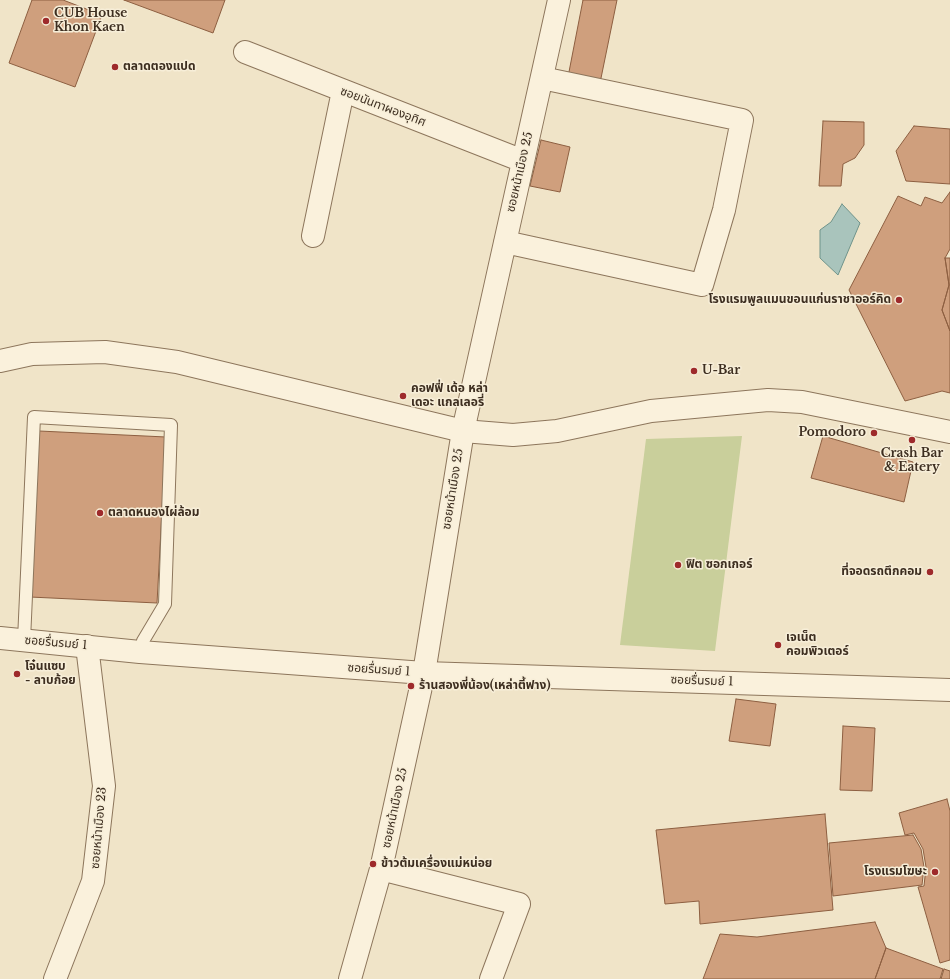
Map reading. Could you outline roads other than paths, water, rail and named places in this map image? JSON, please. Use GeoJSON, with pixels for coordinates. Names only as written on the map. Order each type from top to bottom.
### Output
{"type":"FeatureCollection","features":[{"type":"Feature","properties":{"kind":"street","name":"ซอยหน้าเมือง 25"},"geometry":{"type":"LineString","coordinates":[[350,979],[381,869],[424,674],[463,431],[559,0]]}},
{"type":"Feature","properties":{"kind":"street","name":"ซอยนันทาผองอุทิศ"},"geometry":{"type":"LineString","coordinates":[[245,52],[523,160]]}},
{"type":"Feature","properties":{"kind":"street"},"geometry":{"type":"LineString","coordinates":[[505,242],[702,285],[724,210],[742,120],[542,78]]}},
{"type":"Feature","properties":{"kind":"street"},"geometry":{"type":"LineString","coordinates":[[313,236],[343,91]]}},
{"type":"Feature","properties":{"kind":"street"},"geometry":{"type":"LineString","coordinates":[[0,361],[32,354],[105,352],[177,362],[463,431],[513,435],[557,431],[651,411],[768,400],[802,402],[950,432]]}},
{"type":"Feature","properties":{"kind":"street","name":"ซอยรื่นรมย์ 1"},"geometry":{"type":"LineString","coordinates":[[0,638],[140,652],[424,674],[950,690]]}},
{"type":"Feature","properties":{"kind":"street","name":"ซอยหน้าเมือง 23"},"geometry":{"type":"LineString","coordinates":[[56,979],[94,881],[104,786],[87,646]]}},
{"type":"Feature","properties":{"kind":"street"},"geometry":{"type":"LineString","coordinates":[[381,869],[519,904],[491,979]]}},
{"type":"Feature","properties":{"kind":"lane"},"geometry":{"type":"LineString","coordinates":[[24,640],[34,416],[171,425],[165,604],[143,641],[140,652]]}},
{"type":"Feature","properties":{"kind":"water"},"geometry":{"type":"Polygon","coordinates":[[[842,204],[860,223],[838,275],[820,258],[820,230],[831,222],[842,204]]]}},
{"type":"Feature","properties":{"kind":"place","name":"CUB House Khon Kaen"},"geometry":{"type":"Point","coordinates":[46,21]}},
{"type":"Feature","properties":{"kind":"place","name":"ตลาดตองแปด"},"geometry":{"type":"Point","coordinates":[115,67]}},
{"type":"Feature","properties":{"kind":"place","name":"โรงแรมพูลแมนขอนแก่นราชาออร์คิด"},"geometry":{"type":"Point","coordinates":[899,300]}},
{"type":"Feature","properties":{"kind":"place","name":"U-Bar"},"geometry":{"type":"Point","coordinates":[694,371]}},
{"type":"Feature","properties":{"kind":"place","name":"คอฟฟี่ เด้อ หล่า เดอะ แกลเลอรี่"},"geometry":{"type":"Point","coordinates":[403,396]}},
{"type":"Feature","properties":{"kind":"place","name":"Pomodoro"},"geometry":{"type":"Point","coordinates":[874,433]}},
{"type":"Feature","properties":{"kind":"place","name":"Crash Bar & Eatery"},"geometry":{"type":"Point","coordinates":[912,440]}},
{"type":"Feature","properties":{"kind":"place","name":"ตลาดหนองไผ่ล้อม"},"geometry":{"type":"Point","coordinates":[100,513]}},
{"type":"Feature","properties":{"kind":"place","name":"ฟิต ซอกเกอร์"},"geometry":{"type":"Point","coordinates":[678,565]}},
{"type":"Feature","properties":{"kind":"place","name":"ที่จอดรถตึกคอม"},"geometry":{"type":"Point","coordinates":[930,572]}},
{"type":"Feature","properties":{"kind":"place","name":"เจเน็ต คอมพิวเตอร์"},"geometry":{"type":"Point","coordinates":[778,645]}},
{"type":"Feature","properties":{"kind":"place","name":"โจ๋นแซบ - ลาบก้อย"},"geometry":{"type":"Point","coordinates":[17,674]}},
{"type":"Feature","properties":{"kind":"place","name":"ร้านสองพี่น้อง(เหล่าตี้ฟาง)"},"geometry":{"type":"Point","coordinates":[411,686]}},
{"type":"Feature","properties":{"kind":"place","name":"ข้าวต้มเครื่องแม่หน่อย"},"geometry":{"type":"Point","coordinates":[373,864]}},
{"type":"Feature","properties":{"kind":"place","name":"โรงแรมโฆษะ"},"geometry":{"type":"Point","coordinates":[935,872]}}]}
